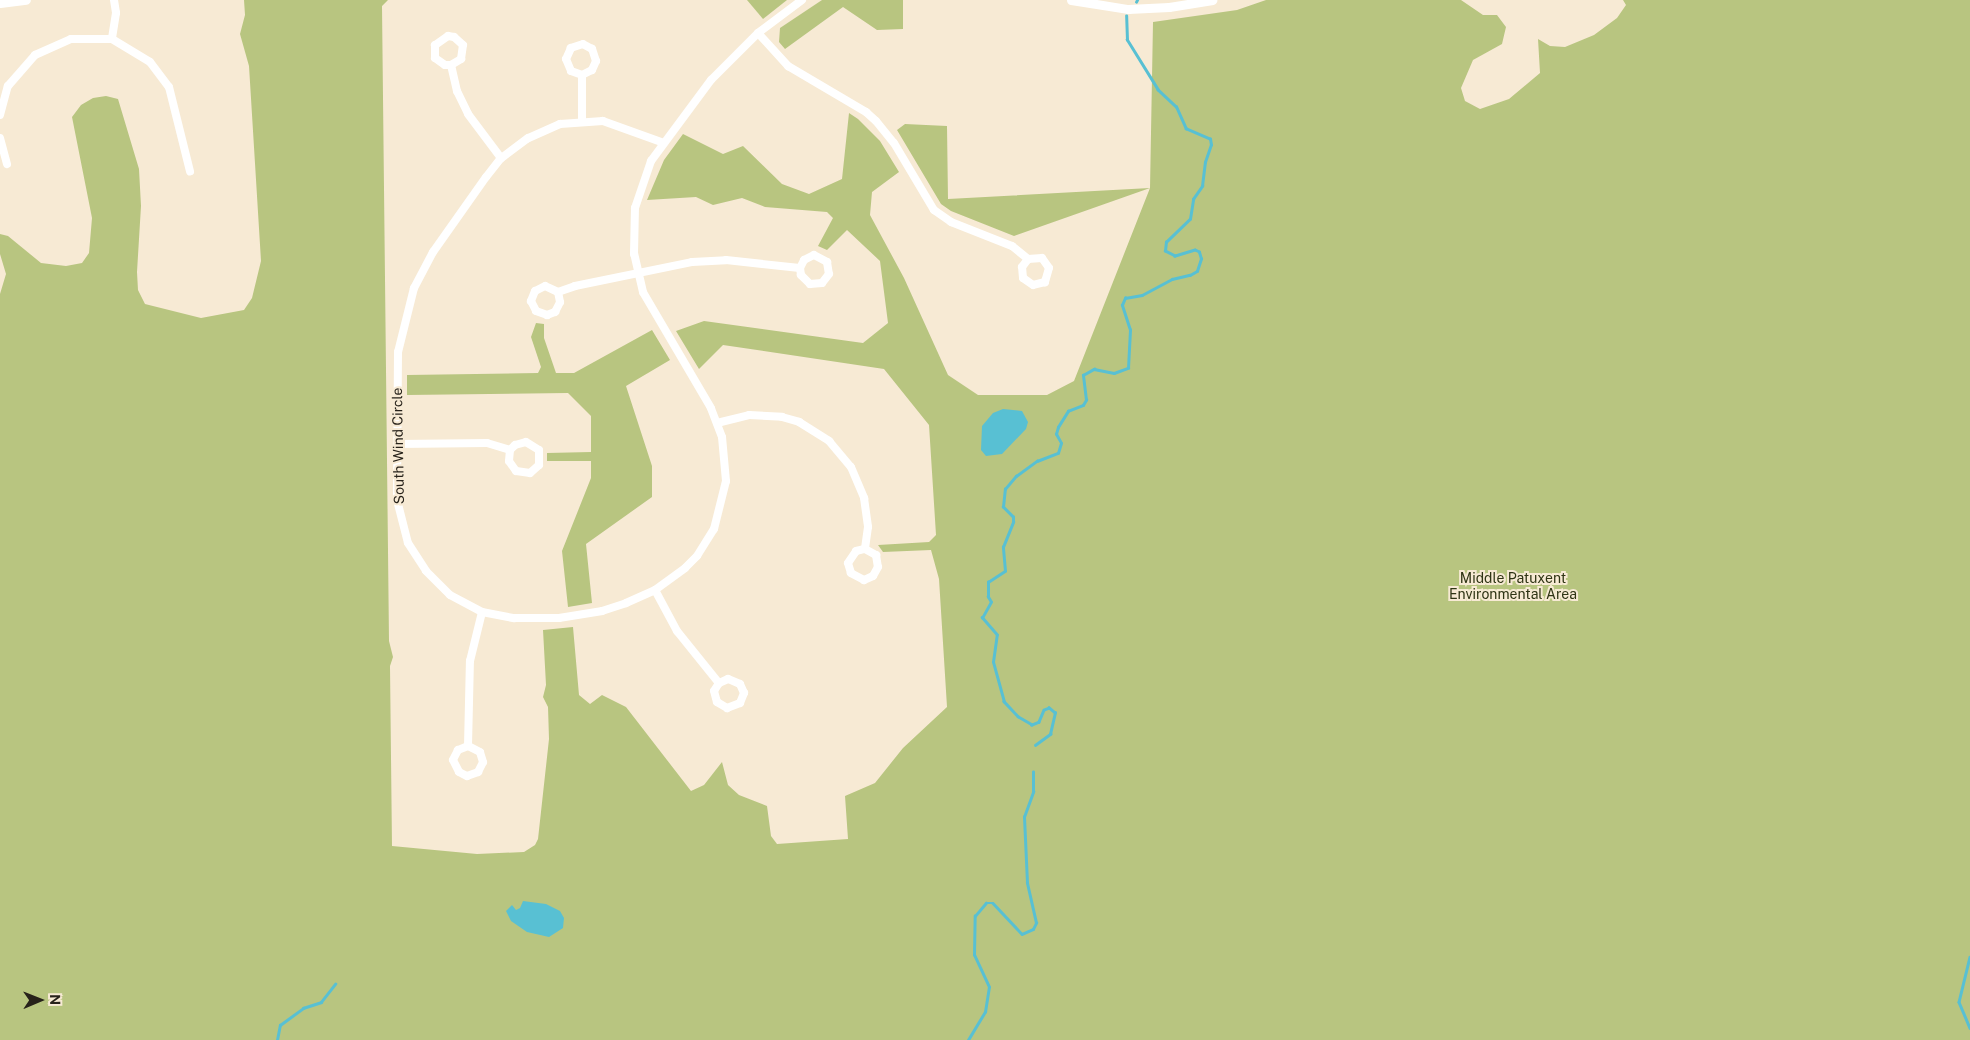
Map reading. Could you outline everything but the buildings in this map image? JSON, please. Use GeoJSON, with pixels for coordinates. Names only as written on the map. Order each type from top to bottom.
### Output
{"type":"FeatureCollection","features":[{"type":"Feature","properties":{"kind":"street"},"geometry":{"type":"LineString","coordinates":[[0,3],[26,0]]}},
{"type":"Feature","properties":{"kind":"street"},"geometry":{"type":"LineString","coordinates":[[112,39],[116,13],[114,0]]}},
{"type":"Feature","properties":{"kind":"street"},"geometry":{"type":"LineString","coordinates":[[1071,0],[1148,9],[1212,0]]}},
{"type":"Feature","properties":{"kind":"street","name":"South Wind Circle"},"geometry":{"type":"LineString","coordinates":[[664,143],[620,125],[582,120],[544,130],[501,158],[433,252],[408,305],[398,352],[397,500],[412,551],[437,584],[465,605],[482,612],[528,619],[573,617],[613,608],[655,590],[697,556],[720,514],[726,465],[718,423],[650,307],[637,274],[633,241],[635,208],[645,175],[664,143],[711,80],[758,33],[799,1]]}},
{"type":"Feature","properties":{"kind":"street"},"geometry":{"type":"LineString","coordinates":[[758,33],[788,66],[876,121],[894,143],[927,202],[941,217],[1012,246],[1028,259]]}},
{"type":"Feature","properties":{"kind":"street"},"geometry":{"type":"LineString","coordinates":[[0,115],[8,86],[35,55],[71,39],[112,39],[150,62],[169,87],[190,171]]}},
{"type":"Feature","properties":{"kind":"street"},"geometry":{"type":"LineString","coordinates":[[583,44],[592,49],[596,61],[592,70],[582,75],[571,71],[566,59],[571,48],[583,44]]}},
{"type":"Feature","properties":{"kind":"street"},"geometry":{"type":"LineString","coordinates":[[451,65],[457,92],[468,114],[501,158]]}},
{"type":"Feature","properties":{"kind":"street"},"geometry":{"type":"LineString","coordinates":[[582,75],[582,120]]}},
{"type":"Feature","properties":{"kind":"street"},"geometry":{"type":"LineString","coordinates":[[0,138],[7,164]]}},
{"type":"Feature","properties":{"kind":"street"},"geometry":{"type":"LineString","coordinates":[[558,292],[637,274],[717,261],[800,268]]}},
{"type":"Feature","properties":{"kind":"street"},"geometry":{"type":"LineString","coordinates":[[718,423],[749,415],[782,417],[799,422],[829,441],[842,454],[859,481],[867,512],[865,549]]}},
{"type":"Feature","properties":{"kind":"street"},"geometry":{"type":"LineString","coordinates":[[520,442],[532,443],[539,450],[539,465],[530,473],[516,471],[509,461],[510,450],[520,442]]}},
{"type":"Feature","properties":{"kind":"street"},"geometry":{"type":"LineString","coordinates":[[398,444],[488,443],[510,450]]}},
{"type":"Feature","properties":{"kind":"street"},"geometry":{"type":"LineString","coordinates":[[865,549],[876,556],[878,567],[873,576],[864,580],[851,573],[848,563],[856,551],[865,549]]}},
{"type":"Feature","properties":{"kind":"street"},"geometry":{"type":"LineString","coordinates":[[655,590],[677,631],[719,683]]}},
{"type":"Feature","properties":{"kind":"street"},"geometry":{"type":"LineString","coordinates":[[468,746],[470,661],[482,612]]}},
{"type":"Feature","properties":{"kind":"green space","name":"Middle Patuxent Environmental Area"},"geometry":{"type":"Polygon","coordinates":[[[244,0],[388,0],[382,6],[389,641],[393,657],[390,666],[392,846],[477,854],[524,852],[535,845],[538,839],[549,739],[548,707],[543,697],[546,685],[543,630],[573,627],[579,695],[590,704],[602,695],[626,707],[691,791],[704,785],[722,762],[728,785],[739,795],[767,806],[771,836],[777,844],[848,839],[845,796],[875,783],[903,748],[947,707],[939,579],[931,550],[883,552],[878,545],[929,542],[936,535],[929,425],[884,369],[723,345],[699,369],[676,331],[704,321],[863,343],[888,323],[880,261],[847,230],[827,250],[818,246],[833,218],[827,212],[765,207],[742,198],[713,205],[696,197],[647,200],[664,160],[683,134],[723,154],[743,146],[782,184],[809,194],[842,179],[849,113],[858,119],[880,141],[899,172],[872,192],[870,215],[904,278],[948,375],[978,395],[1047,395],[1074,381],[1150,188],[1153,22],[1237,10],[1266,0],[1461,0],[1483,15],[1497,15],[1506,27],[1502,44],[1473,60],[1461,88],[1465,101],[1480,109],[1509,99],[1540,73],[1538,39],[1550,46],[1565,47],[1594,35],[1617,18],[1626,5],[1623,0],[1970,0],[1970,1040],[0,1040],[0,294],[6,274],[0,254],[0,234],[8,236],[41,263],[66,266],[82,263],[89,253],[92,218],[72,117],[81,105],[93,98],[106,96],[118,99],[139,169],[141,206],[137,272],[138,290],[145,304],[201,318],[244,310],[252,298],[261,261],[249,66],[240,34],[245,15],[244,0]]]}},
{"type":"Feature","properties":{"kind":"green space"},"geometry":{"type":"Polygon","coordinates":[[[747,0],[787,0],[763,19],[747,0]]]}},
{"type":"Feature","properties":{"kind":"green space"},"geometry":{"type":"Polygon","coordinates":[[[822,0],[903,0],[903,29],[877,30],[843,7],[785,49],[779,42],[780,28],[822,0]]]}},
{"type":"Feature","properties":{"kind":"green space"},"geometry":{"type":"Polygon","coordinates":[[[905,124],[947,126],[948,199],[1150,188],[1014,236],[951,211],[941,204],[897,130],[905,124]]]}},
{"type":"Feature","properties":{"kind":"green space"},"geometry":{"type":"Polygon","coordinates":[[[536,323],[544,324],[544,338],[556,373],[574,373],[652,330],[670,360],[626,386],[652,466],[652,497],[586,544],[592,603],[568,607],[562,551],[591,478],[591,461],[547,461],[547,453],[591,452],[591,416],[568,393],[407,395],[407,375],[538,373],[541,367],[531,337],[536,323]]]}},
{"type":"Feature","properties":{"kind":"water"},"geometry":{"type":"Polygon","coordinates":[[[1003,409],[1022,411],[1028,422],[1026,429],[1002,454],[986,456],[981,450],[982,426],[993,413],[1003,409]]]}},
{"type":"Feature","properties":{"kind":"water"},"geometry":{"type":"Polygon","coordinates":[[[523,901],[546,904],[560,911],[564,918],[563,928],[549,937],[527,932],[511,921],[506,911],[512,905],[516,910],[520,908],[523,901]]]}},
{"type":"Feature","properties":{"kind":"waterway"},"geometry":{"type":"LineString","coordinates":[[1035,745],[1050,734],[1055,713],[1049,708],[1044,710],[1039,722],[1032,725],[1018,717],[1004,702],[993,662],[997,635],[982,618],[991,602],[988,597],[988,582],[1005,571],[1003,547],[1013,522],[1013,517],[1003,507],[1005,489],[1016,476],[1037,461],[1058,453],[1061,443],[1056,434],[1058,427],[1068,411],[1083,405],[1086,400],[1083,375],[1094,369],[1114,373],[1128,368],[1130,330],[1122,305],[1125,298],[1142,295],[1172,279],[1190,275],[1197,271],[1201,259],[1199,252],[1195,250],[1175,256],[1165,251],[1166,242],[1190,219],[1193,199],[1202,186],[1205,162],[1211,145],[1210,139],[1186,129],[1176,107],[1158,90],[1127,40],[1126,16]]}},
{"type":"Feature","properties":{"kind":"waterway"},"geometry":{"type":"LineString","coordinates":[[968,1040],[985,1012],[989,987],[974,955],[975,916],[986,903],[993,903],[1022,934],[1033,929],[1036,923],[1027,883],[1024,817],[1033,792],[1033,772]]}},
{"type":"Feature","properties":{"kind":"waterway"},"geometry":{"type":"LineString","coordinates":[[1970,957],[1959,1002],[1970,1028]]}},
{"type":"Feature","properties":{"kind":"waterway"},"geometry":{"type":"LineString","coordinates":[[277,1040],[280,1025],[303,1008],[321,1002],[335,984]]}}]}
